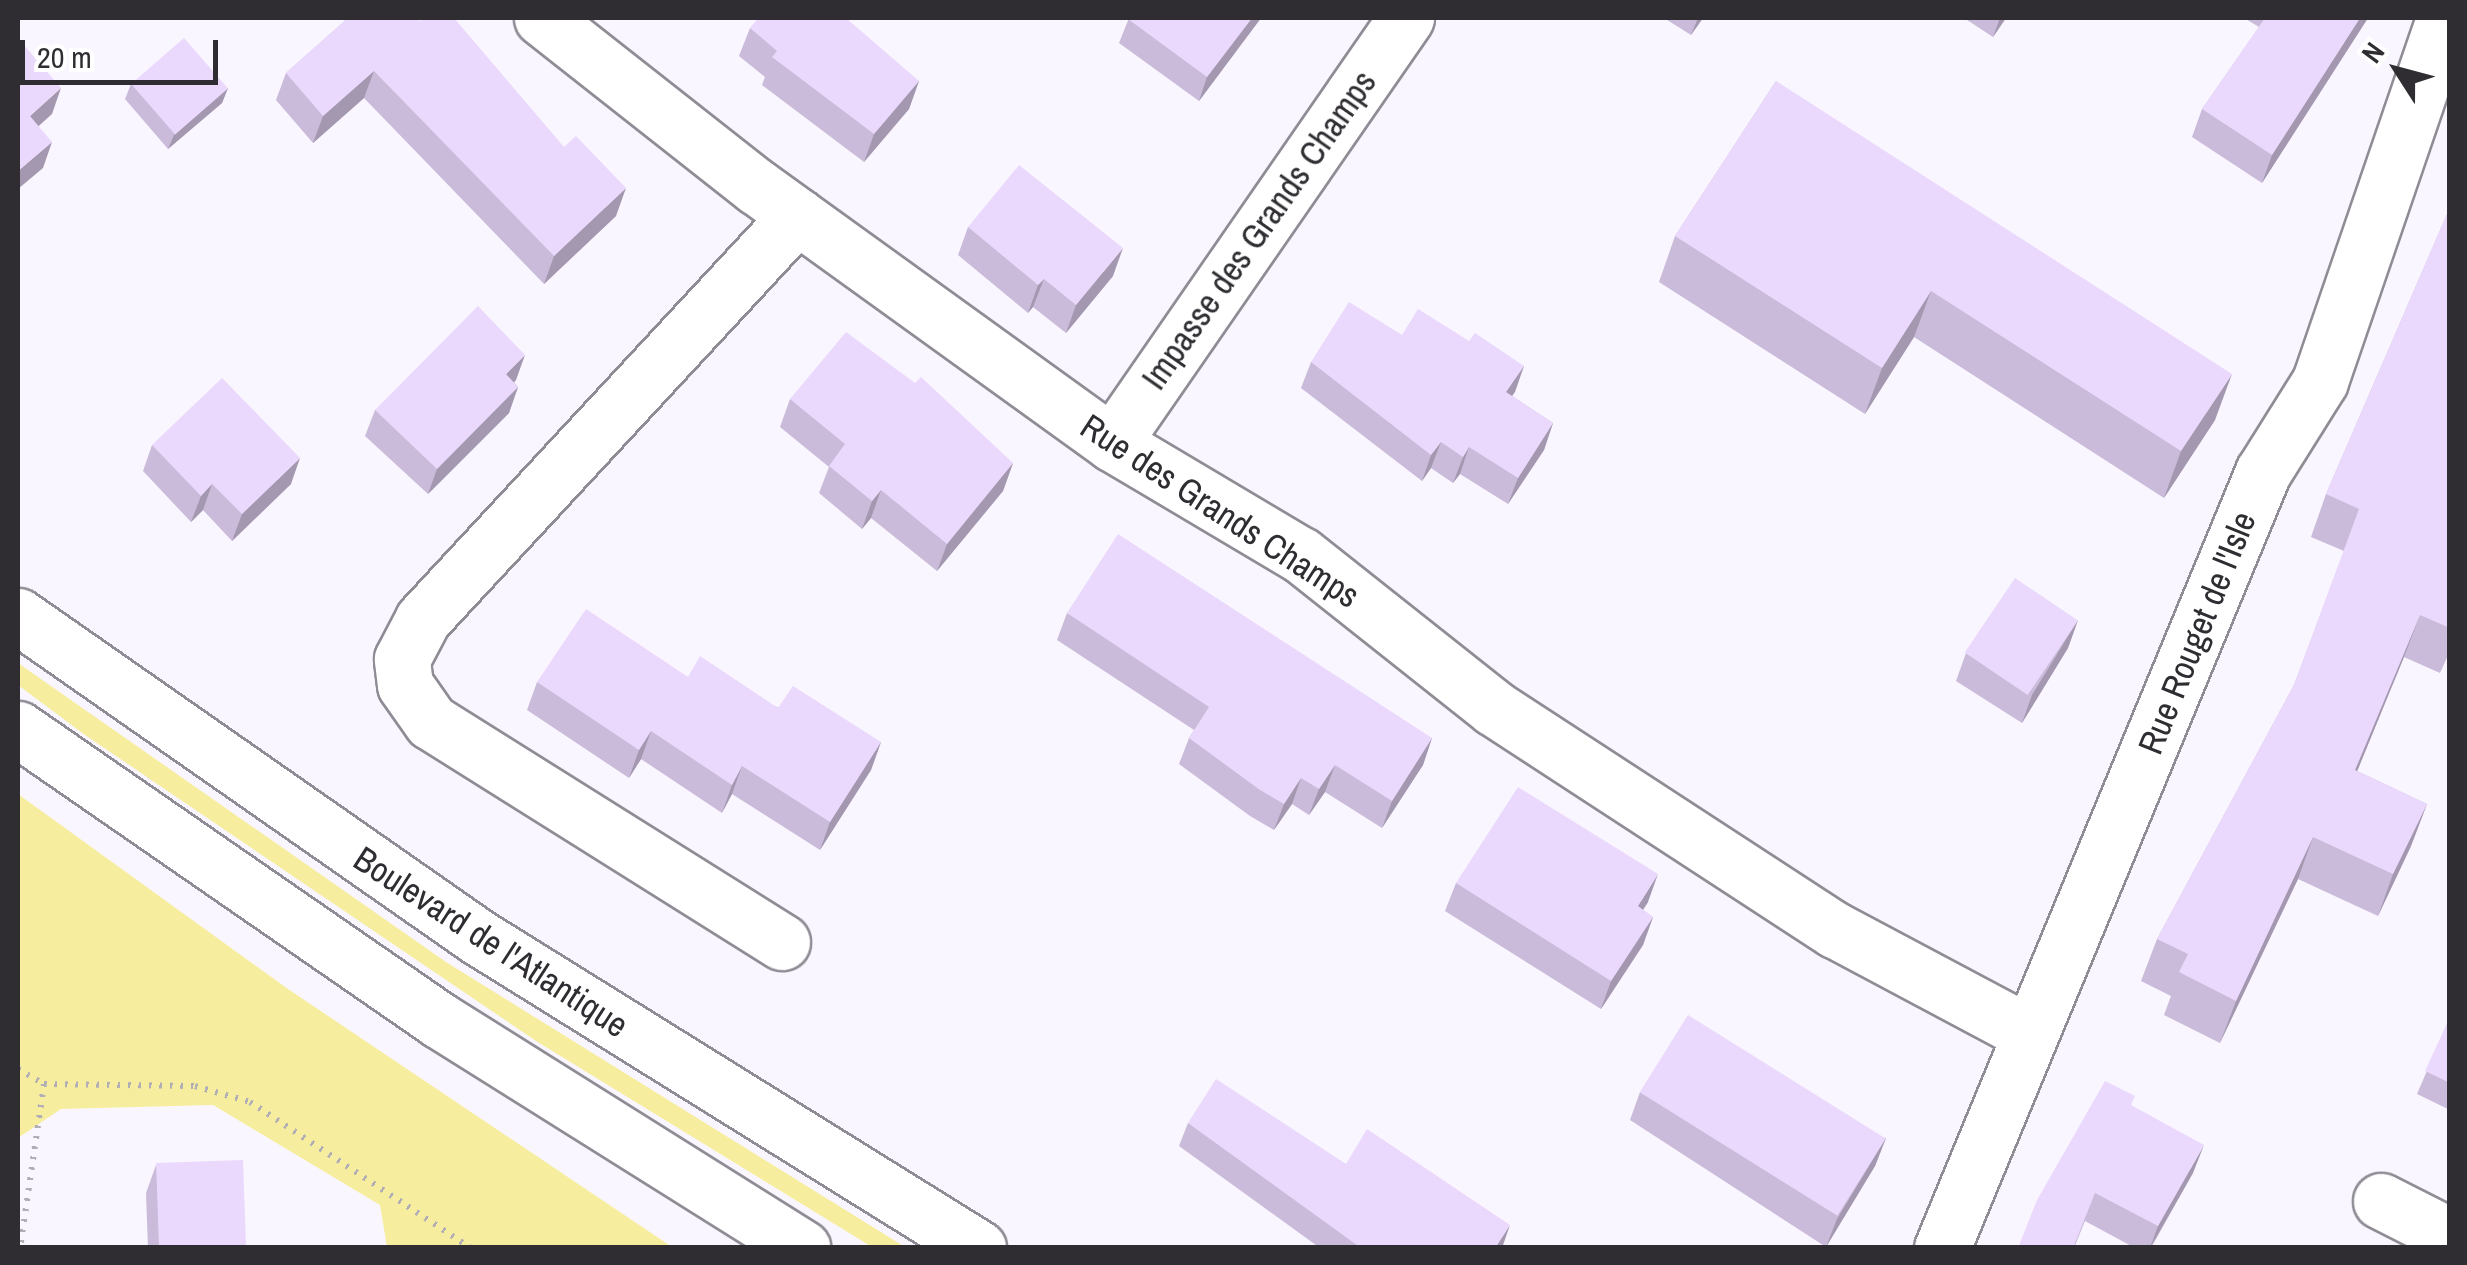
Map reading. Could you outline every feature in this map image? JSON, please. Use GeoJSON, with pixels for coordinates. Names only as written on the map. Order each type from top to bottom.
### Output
{"type":"FeatureCollection","features":[{"type":"Feature","properties":{"kind":"street","name":"Rue des Grands Champs"},"geometry":{"type":"LineString","coordinates":[[542,18],[798,216],[1112,442],[1301,556],[1494,708],[1834,930],[2025,1032]]}},
{"type":"Feature","properties":{"kind":"street","name":"Impasse des Grands Champs"},"geometry":{"type":"LineString","coordinates":[[1112,442],[1406,18]]}},
{"type":"Feature","properties":{"kind":"street","name":"Rue Rouget de l'Isle"},"geometry":{"type":"LineString","coordinates":[[1942,1248],[2025,1032],[2262,472],[2320,380],[2444,18]]}},
{"type":"Feature","properties":{"kind":"street"},"geometry":{"type":"LineString","coordinates":[[782,942],[431,722],[405,685],[402,660],[423,619],[798,216]]}},
{"type":"Feature","properties":{"kind":"street","name":"Boulevard de l'Atlantique"},"geometry":{"type":"LineString","coordinates":[[18,616],[435,908],[978,1248]]}},
{"type":"Feature","properties":{"kind":"street"},"geometry":{"type":"LineString","coordinates":[[18,729],[439,1020],[802,1248]]}},
{"type":"Feature","properties":{"kind":"street"},"geometry":{"type":"LineString","coordinates":[[2381,1201],[2450,1236]]}},
{"type":"Feature","properties":{"kind":"path"},"geometry":{"type":"LineString","coordinates":[[18,1069],[44,1084],[195,1086],[250,1102],[471,1248]]}},
{"type":"Feature","properties":{"kind":"path"},"geometry":{"type":"LineString","coordinates":[[20,1248],[44,1084]]}},
{"type":"Feature","properties":{"kind":"shaded area"},"geometry":{"type":"Polygon","coordinates":[[[18,663],[446,962],[905,1247],[872,1247],[536,1041],[85,735],[18,685],[18,663]]]}},
{"type":"Feature","properties":{"kind":"shaded area"},"geometry":{"type":"Polygon","coordinates":[[[18,794],[288,989],[672,1247],[387,1247],[380,1205],[213,1105],[61,1109],[18,1138],[18,794]]]}},
{"type":"Feature","properties":{"kind":"building"},"geometry":{"type":"Polygon","coordinates":[[[348,18],[454,18],[564,147],[576,136],[626,188],[554,256],[374,71],[323,116],[286,73],[348,18]]]}},
{"type":"Feature","properties":{"kind":"building"},"geometry":{"type":"Polygon","coordinates":[[[758,18],[846,18],[919,81],[874,134],[772,57],[777,51],[750,28],[758,18]]]}},
{"type":"Feature","properties":{"kind":"building"},"geometry":{"type":"Polygon","coordinates":[[[1129,18],[1252,18],[1207,77],[1129,18]]]}},
{"type":"Feature","properties":{"kind":"building"},"geometry":{"type":"Polygon","coordinates":[[[2265,18],[2360,18],[2272,155],[2202,109],[2265,18]]]}},
{"type":"Feature","properties":{"kind":"building"},"geometry":{"type":"Polygon","coordinates":[[[184,38],[228,89],[175,134],[131,84],[184,38]]]}},
{"type":"Feature","properties":{"kind":"building"},"geometry":{"type":"Polygon","coordinates":[[[23,44],[61,88],[30,116],[52,142],[18,171],[18,49],[23,44]]]}},
{"type":"Feature","properties":{"kind":"building"},"geometry":{"type":"Polygon","coordinates":[[[1776,81],[2232,374],[2181,451],[1931,291],[1882,368],[1675,236],[1776,81]]]}},
{"type":"Feature","properties":{"kind":"building"},"geometry":{"type":"Polygon","coordinates":[[[1019,165],[1123,248],[1076,305],[1044,279],[1038,285],[968,227],[1019,165]]]}},
{"type":"Feature","properties":{"kind":"building"},"geometry":{"type":"Polygon","coordinates":[[[2450,207],[2450,628],[2420,615],[2355,770],[2427,804],[2393,874],[2313,837],[2236,1001],[2179,972],[2188,954],[2157,939],[2294,685],[2359,509],[2326,494],[2450,207]]]}},
{"type":"Feature","properties":{"kind":"building"},"geometry":{"type":"Polygon","coordinates":[[[1349,302],[1402,335],[1418,309],[1469,341],[1475,333],[1524,366],[1506,392],[1553,423],[1518,478],[1469,447],[1463,457],[1441,442],[1431,455],[1311,362],[1349,302]]]}},
{"type":"Feature","properties":{"kind":"building"},"geometry":{"type":"Polygon","coordinates":[[[478,306],[525,355],[506,374],[518,387],[437,469],[375,410],[478,306]]]}},
{"type":"Feature","properties":{"kind":"building"},"geometry":{"type":"Polygon","coordinates":[[[846,332],[915,383],[921,377],[1013,463],[947,544],[881,490],[872,501],[829,466],[845,444],[790,399],[846,332]]]}},
{"type":"Feature","properties":{"kind":"building"},"geometry":{"type":"Polygon","coordinates":[[[222,378],[300,458],[242,514],[212,484],[201,496],[152,445],[222,378]]]}},
{"type":"Feature","properties":{"kind":"building"},"geometry":{"type":"Polygon","coordinates":[[[1118,534],[1432,738],[1392,801],[1335,765],[1319,789],[1301,778],[1284,804],[1189,738],[1209,707],[1067,613],[1118,534]]]}},
{"type":"Feature","properties":{"kind":"building"},"geometry":{"type":"Polygon","coordinates":[[[2015,578],[2078,620],[2028,695],[1965,653],[2015,578]]]}},
{"type":"Feature","properties":{"kind":"building"},"geometry":{"type":"Polygon","coordinates":[[[586,609],[688,677],[700,656],[778,708],[793,686],[881,742],[830,822],[742,766],[732,785],[651,731],[639,750],[537,682],[586,609]]]}},
{"type":"Feature","properties":{"kind":"building"},"geometry":{"type":"Polygon","coordinates":[[[1518,787],[1658,874],[1638,906],[1653,917],[1611,981],[1456,883],[1518,787]]]}},
{"type":"Feature","properties":{"kind":"building"},"geometry":{"type":"Polygon","coordinates":[[[1688,1015],[1886,1138],[1837,1216],[1640,1092],[1688,1015]]]}},
{"type":"Feature","properties":{"kind":"building"},"geometry":{"type":"Polygon","coordinates":[[[2450,1017],[2450,1083],[2425,1071],[2450,1017]]]}},
{"type":"Feature","properties":{"kind":"building"},"geometry":{"type":"Polygon","coordinates":[[[1216,1079],[1346,1164],[1367,1129],[1510,1225],[1495,1248],[1361,1248],[1188,1123],[1216,1079]]]}},
{"type":"Feature","properties":{"kind":"building"},"geometry":{"type":"Polygon","coordinates":[[[2105,1081],[2135,1096],[2131,1105],[2204,1145],[2158,1226],[2095,1193],[2073,1248],[2018,1248],[2037,1200],[2105,1081]]]}},
{"type":"Feature","properties":{"kind":"building"},"geometry":{"type":"Polygon","coordinates":[[[243,1160],[246,1248],[159,1248],[156,1163],[243,1160]]]}}]}
